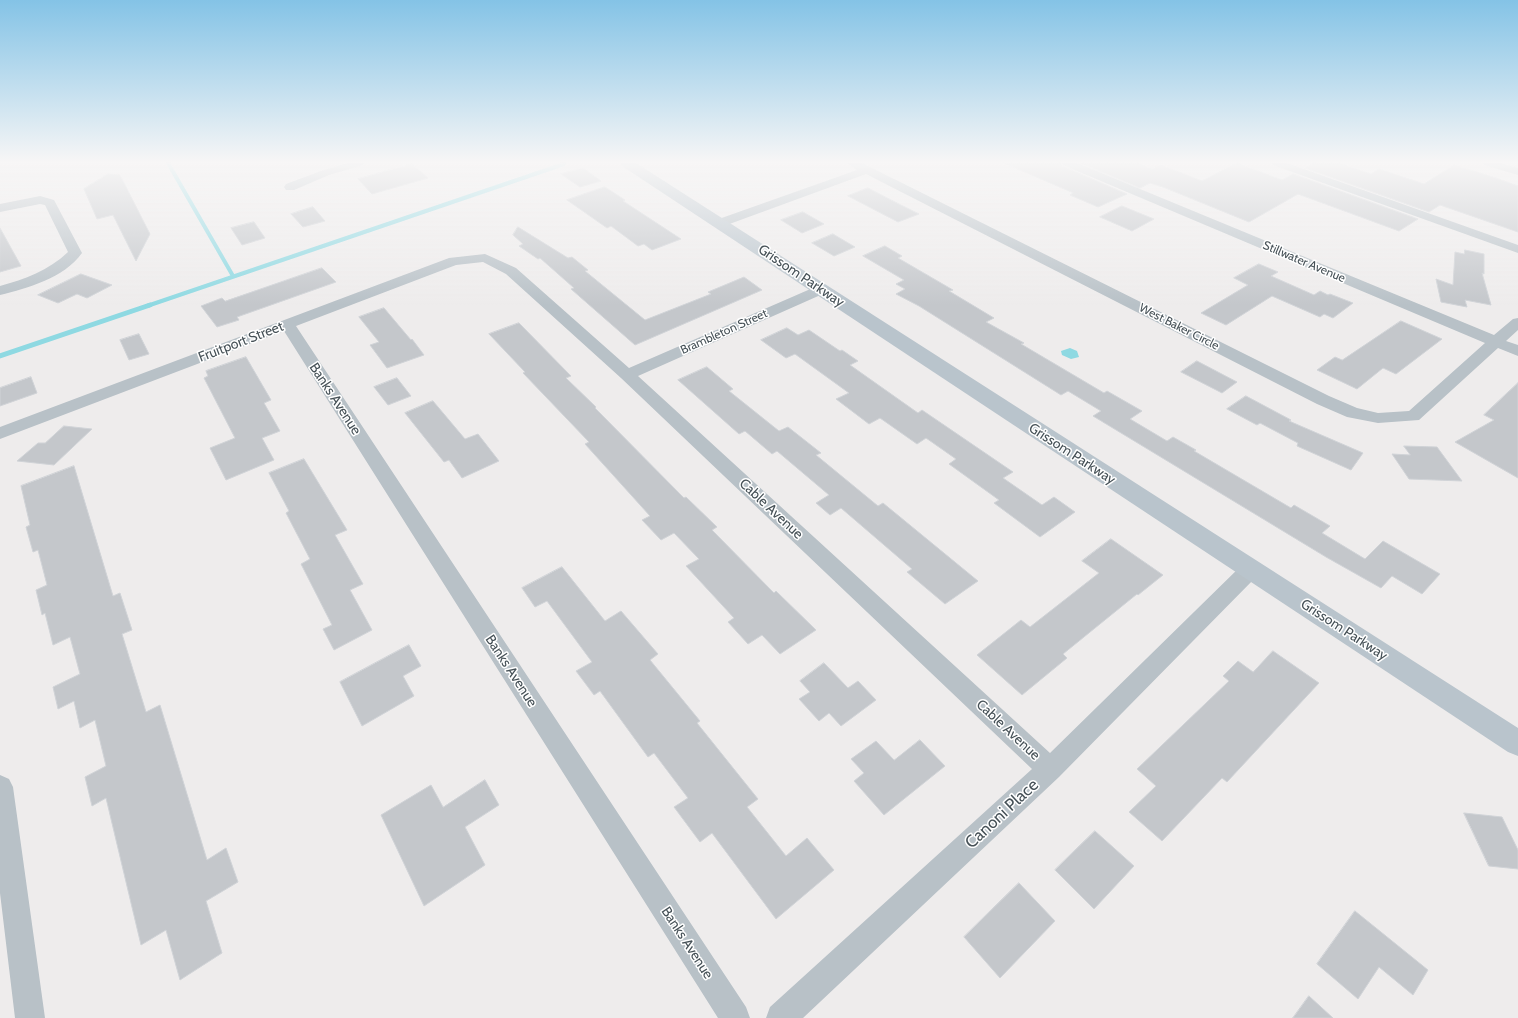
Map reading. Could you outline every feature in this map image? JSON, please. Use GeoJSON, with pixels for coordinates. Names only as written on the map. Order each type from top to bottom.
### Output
{"type":"FeatureCollection","features":[{"type":"Feature","properties":{"kind":"main road","name":"Grissom Parkway"},"geometry":{"type":"LineString","coordinates":[[701,211],[820,290],[1518,743]]}},
{"type":"Feature","properties":{"kind":"street"},"geometry":{"type":"LineString","coordinates":[[0,291],[44,276],[63,265],[74,254],[54,211]]}},
{"type":"Feature","properties":{"kind":"street"},"geometry":{"type":"LineString","coordinates":[[720,223],[755,211]]}},
{"type":"Feature","properties":{"kind":"street","name":"West Baker Circle"},"geometry":{"type":"LineString","coordinates":[[947,211],[1323,400],[1353,413],[1378,418],[1413,416],[1518,322]]}},
{"type":"Feature","properties":{"kind":"street","name":"Stillwater Avenue"},"geometry":{"type":"LineString","coordinates":[[1181,211],[1518,352]]}},
{"type":"Feature","properties":{"kind":"street"},"geometry":{"type":"LineString","coordinates":[[1410,211],[1518,249]]}},
{"type":"Feature","properties":{"kind":"street","name":"Fruitport Street"},"geometry":{"type":"LineString","coordinates":[[0,433],[454,261],[485,258]]}},
{"type":"Feature","properties":{"kind":"street","name":"Cable Avenue"},"geometry":{"type":"LineString","coordinates":[[485,258],[511,271],[627,376],[1050,769]]}},
{"type":"Feature","properties":{"kind":"street","name":"Brambleton Street"},"geometry":{"type":"LineString","coordinates":[[627,376],[820,290]]}},
{"type":"Feature","properties":{"kind":"street","name":"Banks Avenue"},"geometry":{"type":"LineString","coordinates":[[287,324],[735,1018]]}},
{"type":"Feature","properties":{"kind":"street","name":"Canoni Place"},"geometry":{"type":"LineString","coordinates":[[781,1018],[1050,769],[1250,570]]}},
{"type":"Feature","properties":{"kind":"street"},"geometry":{"type":"LineString","coordinates":[[0,787],[30,1018]]}},
{"type":"Feature","properties":{"kind":"water"},"geometry":{"type":"Polygon","coordinates":[[[1070,348],[1077,351],[1079,357],[1071,359],[1062,355],[1061,351],[1070,348]]]}},
{"type":"Feature","properties":{"kind":"building"},"geometry":{"type":"Polygon","coordinates":[[[93,211],[138,211],[150,234],[136,261],[113,215],[97,219],[93,211]]]}},
{"type":"Feature","properties":{"kind":"building"},"geometry":{"type":"Polygon","coordinates":[[[302,211],[316,211],[325,221],[303,227],[291,214],[302,211]]]}},
{"type":"Feature","properties":{"kind":"building"},"geometry":{"type":"Polygon","coordinates":[[[582,211],[638,211],[681,239],[652,250],[644,244],[638,246],[611,226],[607,228],[582,211]]]}},
{"type":"Feature","properties":{"kind":"building"},"geometry":{"type":"Polygon","coordinates":[[[876,211],[912,211],[919,214],[898,222],[876,211]]]}},
{"type":"Feature","properties":{"kind":"building"},"geometry":{"type":"Polygon","coordinates":[[[1113,211],[1133,211],[1154,219],[1132,231],[1100,217],[1113,211]]]}},
{"type":"Feature","properties":{"kind":"building"},"geometry":{"type":"Polygon","coordinates":[[[1221,211],[1269,211],[1249,222],[1221,211]]]}},
{"type":"Feature","properties":{"kind":"building"},"geometry":{"type":"Polygon","coordinates":[[[1343,211],[1394,211],[1418,219],[1399,231],[1343,211]]]}},
{"type":"Feature","properties":{"kind":"building"},"geometry":{"type":"Polygon","coordinates":[[[1456,211],[1518,211],[1518,232],[1456,211]]]}},
{"type":"Feature","properties":{"kind":"building"},"geometry":{"type":"Polygon","coordinates":[[[803,212],[824,224],[802,233],[781,220],[803,212]]]}},
{"type":"Feature","properties":{"kind":"building"},"geometry":{"type":"Polygon","coordinates":[[[254,222],[265,238],[242,245],[231,228],[254,222]]]}},
{"type":"Feature","properties":{"kind":"building"},"geometry":{"type":"Polygon","coordinates":[[[518,227],[568,258],[572,257],[588,270],[585,271],[645,320],[711,294],[708,292],[744,277],[762,290],[635,345],[571,289],[574,288],[540,258],[538,259],[519,246],[523,244],[513,235],[518,227]]]}},
{"type":"Feature","properties":{"kind":"building"},"geometry":{"type":"Polygon","coordinates":[[[0,228],[21,266],[0,272],[0,228]]]}},
{"type":"Feature","properties":{"kind":"building"},"geometry":{"type":"Polygon","coordinates":[[[833,234],[855,247],[834,256],[812,243],[833,234]]]}},
{"type":"Feature","properties":{"kind":"building"},"geometry":{"type":"Polygon","coordinates":[[[885,246],[902,256],[898,258],[953,290],[949,291],[994,318],[986,322],[1024,343],[1021,344],[1104,393],[1107,391],[1142,411],[1130,419],[1167,441],[1173,437],[1291,508],[1294,505],[1330,526],[1322,533],[1365,559],[1383,541],[1440,574],[1422,594],[1392,576],[1381,588],[1326,557],[1093,416],[1101,411],[1068,391],[1061,395],[919,306],[896,294],[905,289],[896,284],[904,280],[863,256],[885,246]]]}},
{"type":"Feature","properties":{"kind":"building"},"geometry":{"type":"Polygon","coordinates":[[[1465,250],[1484,254],[1484,274],[1482,273],[1491,305],[1465,300],[1467,307],[1441,302],[1436,279],[1453,285],[1455,252],[1464,254],[1465,250]]]}},
{"type":"Feature","properties":{"kind":"building"},"geometry":{"type":"Polygon","coordinates":[[[1259,264],[1278,272],[1271,276],[1314,295],[1320,291],[1353,303],[1333,318],[1324,314],[1320,317],[1272,296],[1226,325],[1201,313],[1248,285],[1234,278],[1259,264]]]}},
{"type":"Feature","properties":{"kind":"building"},"geometry":{"type":"Polygon","coordinates":[[[322,268],[336,282],[237,317],[239,320],[217,327],[201,306],[222,298],[225,301],[322,268]]]}},
{"type":"Feature","properties":{"kind":"building"},"geometry":{"type":"Polygon","coordinates":[[[81,274],[112,285],[87,298],[77,294],[58,303],[38,295],[81,274]]]}},
{"type":"Feature","properties":{"kind":"building"},"geometry":{"type":"Polygon","coordinates":[[[384,308],[411,340],[412,339],[424,355],[387,368],[370,345],[379,342],[359,317],[384,308]]]}},
{"type":"Feature","properties":{"kind":"building"},"geometry":{"type":"Polygon","coordinates":[[[1401,321],[1442,339],[1396,374],[1383,368],[1357,389],[1317,370],[1335,357],[1342,360],[1401,321]]]}},
{"type":"Feature","properties":{"kind":"building"},"geometry":{"type":"Polygon","coordinates":[[[519,323],[571,376],[566,378],[596,407],[595,408],[684,498],[686,497],[717,527],[712,530],[774,593],[776,591],[816,630],[780,654],[762,635],[748,644],[728,622],[734,618],[686,566],[699,559],[674,533],[661,540],[642,520],[650,516],[585,444],[589,442],[523,373],[525,372],[489,334],[519,323]]]}},
{"type":"Feature","properties":{"kind":"building"},"geometry":{"type":"Polygon","coordinates":[[[787,328],[798,335],[809,330],[858,361],[850,365],[918,413],[922,410],[1013,472],[1003,478],[1042,505],[1054,497],[1075,512],[1040,537],[994,503],[999,500],[949,464],[956,459],[926,438],[917,444],[880,418],[869,424],[836,399],[849,393],[795,354],[786,358],[761,340],[787,328]]]}},
{"type":"Feature","properties":{"kind":"building"},"geometry":{"type":"Polygon","coordinates":[[[139,334],[149,354],[129,360],[120,340],[139,334]]]}},
{"type":"Feature","properties":{"kind":"building"},"geometry":{"type":"Polygon","coordinates":[[[246,357],[271,400],[264,403],[280,431],[262,438],[274,460],[226,480],[210,448],[235,438],[204,378],[208,376],[206,371],[246,357]]]}},
{"type":"Feature","properties":{"kind":"building"},"geometry":{"type":"Polygon","coordinates":[[[1197,361],[1237,382],[1222,393],[1181,372],[1197,361]]]}},
{"type":"Feature","properties":{"kind":"building"},"geometry":{"type":"Polygon","coordinates":[[[707,367],[733,389],[729,391],[779,431],[788,427],[821,453],[816,455],[878,506],[883,503],[978,581],[945,604],[907,572],[912,569],[841,508],[830,515],[816,503],[829,495],[777,451],[772,454],[745,431],[739,434],[678,380],[707,367]]]}},
{"type":"Feature","properties":{"kind":"building"},"geometry":{"type":"Polygon","coordinates":[[[31,377],[37,393],[0,406],[0,388],[31,377]]]}},
{"type":"Feature","properties":{"kind":"building"},"geometry":{"type":"Polygon","coordinates":[[[397,378],[411,396],[388,405],[374,387],[397,378]]]}},
{"type":"Feature","properties":{"kind":"building"},"geometry":{"type":"Polygon","coordinates":[[[1518,383],[1518,478],[1455,442],[1494,420],[1484,415],[1518,383]]]}},
{"type":"Feature","properties":{"kind":"building"},"geometry":{"type":"Polygon","coordinates":[[[1246,396],[1291,420],[1289,421],[1363,453],[1351,470],[1297,446],[1298,443],[1260,423],[1257,425],[1227,409],[1246,396]]]}},
{"type":"Feature","properties":{"kind":"building"},"geometry":{"type":"Polygon","coordinates":[[[433,401],[465,439],[478,434],[499,461],[462,478],[449,460],[444,462],[405,413],[433,401]]]}},
{"type":"Feature","properties":{"kind":"building"},"geometry":{"type":"Polygon","coordinates":[[[64,426],[92,429],[54,465],[17,461],[38,443],[45,443],[64,426]]]}},
{"type":"Feature","properties":{"kind":"building"},"geometry":{"type":"Polygon","coordinates":[[[1404,446],[1437,447],[1462,481],[1409,479],[1392,454],[1410,455],[1404,446]]]}},
{"type":"Feature","properties":{"kind":"building"},"geometry":{"type":"Polygon","coordinates":[[[304,459],[347,530],[335,535],[363,584],[350,590],[372,630],[334,650],[323,629],[332,625],[301,564],[310,559],[286,513],[289,511],[269,473],[304,459]]]}},
{"type":"Feature","properties":{"kind":"building"},"geometry":{"type":"Polygon","coordinates":[[[74,466],[113,596],[120,593],[132,630],[122,634],[146,712],[160,705],[207,860],[226,848],[238,882],[206,901],[222,953],[180,980],[166,930],[141,945],[106,798],[92,806],[85,777],[106,766],[95,720],[80,728],[74,701],[58,709],[53,687],[80,674],[70,637],[53,645],[45,613],[42,615],[36,590],[47,585],[38,550],[33,552],[26,527],[30,525],[21,486],[74,466]]]}},
{"type":"Feature","properties":{"kind":"building"},"geometry":{"type":"Polygon","coordinates":[[[1111,539],[1163,575],[1138,595],[1137,594],[1063,654],[1067,658],[1022,695],[977,655],[1021,620],[1030,627],[1099,573],[1082,561],[1111,539]]]}},
{"type":"Feature","properties":{"kind":"building"},"geometry":{"type":"Polygon","coordinates":[[[562,567],[605,621],[621,611],[658,654],[650,660],[700,721],[697,723],[758,799],[747,807],[786,856],[807,838],[834,870],[776,919],[712,833],[700,842],[674,807],[688,798],[654,753],[648,757],[600,691],[594,695],[576,671],[592,662],[547,601],[535,607],[522,588],[562,567]]]}},
{"type":"Feature","properties":{"kind":"building"},"geometry":{"type":"Polygon","coordinates":[[[409,645],[421,666],[403,676],[414,696],[362,726],[340,682],[409,645]]]}},
{"type":"Feature","properties":{"kind":"building"},"geometry":{"type":"Polygon","coordinates":[[[1273,651],[1319,683],[1227,782],[1222,778],[1162,841],[1129,812],[1156,786],[1137,769],[1229,681],[1223,676],[1238,661],[1253,672],[1273,651]]]}},
{"type":"Feature","properties":{"kind":"building"},"geometry":{"type":"Polygon","coordinates":[[[824,663],[848,688],[858,681],[876,700],[841,726],[829,713],[819,721],[799,699],[810,692],[800,681],[824,663]]]}},
{"type":"Feature","properties":{"kind":"building"},"geometry":{"type":"Polygon","coordinates":[[[920,740],[945,766],[884,815],[854,781],[864,773],[851,759],[876,741],[894,760],[920,740]]]}},
{"type":"Feature","properties":{"kind":"building"},"geometry":{"type":"Polygon","coordinates":[[[485,780],[499,805],[465,827],[485,865],[424,906],[381,815],[431,785],[443,807],[485,780]]]}},
{"type":"Feature","properties":{"kind":"building"},"geometry":{"type":"Polygon","coordinates":[[[1464,813],[1502,817],[1518,850],[1518,869],[1489,866],[1464,813]]]}},
{"type":"Feature","properties":{"kind":"building"},"geometry":{"type":"Polygon","coordinates":[[[1095,831],[1134,866],[1094,909],[1055,870],[1095,831]]]}},
{"type":"Feature","properties":{"kind":"building"},"geometry":{"type":"Polygon","coordinates":[[[1019,883],[1055,921],[1000,978],[964,937],[1019,883]]]}},
{"type":"Feature","properties":{"kind":"building"},"geometry":{"type":"Polygon","coordinates":[[[1355,911],[1428,970],[1413,995],[1379,967],[1358,999],[1317,964],[1355,911]]]}},
{"type":"Feature","properties":{"kind":"building"},"geometry":{"type":"Polygon","coordinates":[[[1309,996],[1333,1018],[1293,1018],[1309,996]]]}},
{"type":"Feature","properties":{"kind":"waterway"},"geometry":{"type":"LineString","coordinates":[[195,211],[233,276]]}},
{"type":"Feature","properties":{"kind":"waterway"},"geometry":{"type":"LineString","coordinates":[[147,306],[427,211]]}},
{"type":"Feature","properties":{"kind":"waterway"},"geometry":{"type":"LineString","coordinates":[[0,356],[150,305]]}}]}
